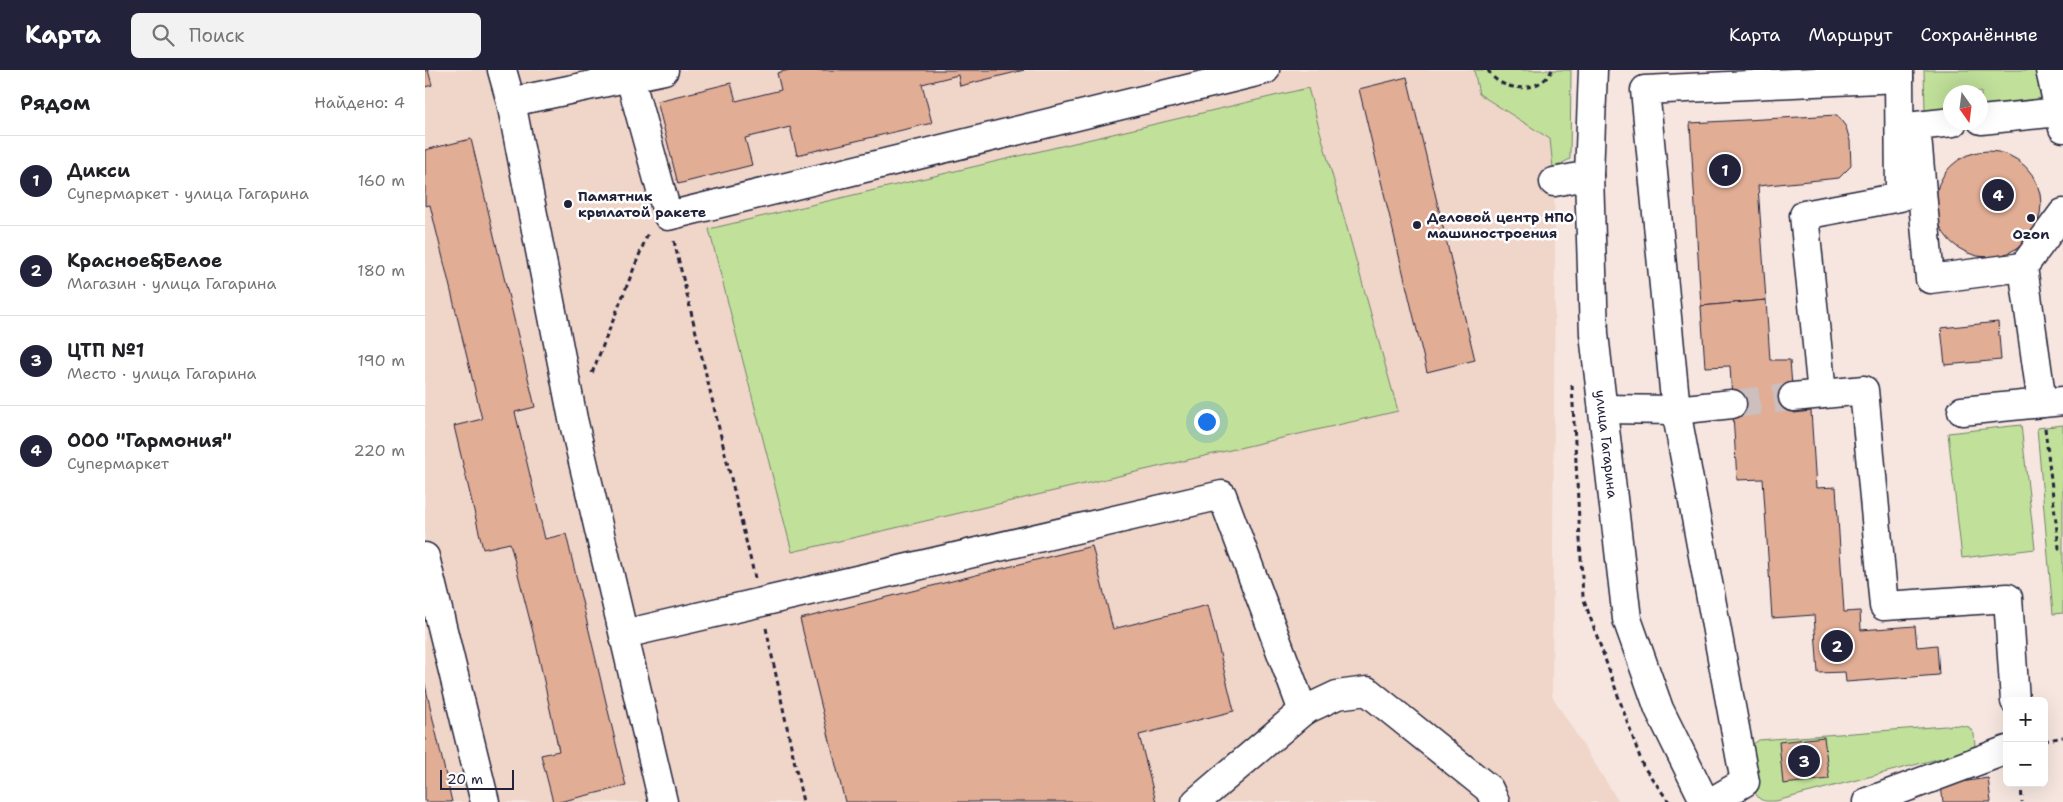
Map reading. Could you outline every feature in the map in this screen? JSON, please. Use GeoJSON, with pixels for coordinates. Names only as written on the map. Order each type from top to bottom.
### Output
{"type":"FeatureCollection","features":[{"type":"Feature","properties":{"kind":"street"},"geometry":{"type":"LineString","coordinates":[[502,70],[511,102],[573,419],[663,802]]}},
{"type":"Feature","properties":{"kind":"street"},"geometry":{"type":"LineString","coordinates":[[511,102],[664,70]]}},
{"type":"Feature","properties":{"kind":"street"},"geometry":{"type":"LineString","coordinates":[[630,78],[659,224],[1265,70]]}},
{"type":"Feature","properties":{"kind":"street","name":"улица Гагарина"},"geometry":{"type":"LineString","coordinates":[[1593,70],[1589,175],[1594,334],[1627,618],[1659,709],[1705,802]]}},
{"type":"Feature","properties":{"kind":"street"},"geometry":{"type":"LineString","coordinates":[[1988,120],[2061,120],[2050,70]]}},
{"type":"Feature","properties":{"kind":"street"},"geometry":{"type":"LineString","coordinates":[[1711,802],[1745,782],[1676,410],[1645,90],[1899,74],[1911,200],[1929,279],[2023,267],[2063,213]]}},
{"type":"Feature","properties":{"kind":"street"},"geometry":{"type":"LineString","coordinates":[[1911,200],[1916,126],[1943,123]]}},
{"type":"Feature","properties":{"kind":"street"},"geometry":{"type":"LineString","coordinates":[[1554,182],[1589,175]]}},
{"type":"Feature","properties":{"kind":"street"},"geometry":{"type":"LineString","coordinates":[[1822,394],[1804,215],[1911,200]]}},
{"type":"Feature","properties":{"kind":"street"},"geometry":{"type":"LineString","coordinates":[[1962,411],[2053,402],[2023,267]]}},
{"type":"Feature","properties":{"kind":"street"},"geometry":{"type":"LineString","coordinates":[[1793,397],[1864,390],[1885,606],[2008,598],[2015,697]]}},
{"type":"Feature","properties":{"kind":"street"},"geometry":{"type":"LineString","coordinates":[[1603,409],[1676,410],[1732,404]]}},
{"type":"Feature","properties":{"kind":"street"},"geometry":{"type":"LineString","coordinates":[[623,634],[1222,495],[1303,711]]}},
{"type":"Feature","properties":{"kind":"street"},"geometry":{"type":"LineString","coordinates":[[425,557],[485,802]]}},
{"type":"Feature","properties":{"kind":"street"},"geometry":{"type":"LineString","coordinates":[[1196,802],[1303,711],[1337,695],[1367,691],[1489,789],[1495,802]]}},
{"type":"Feature","properties":{"kind":"street"},"geometry":{"type":"LineString","coordinates":[[1867,802],[2003,751]]}},
{"type":"Feature","properties":{"kind":"path"},"geometry":{"type":"LineString","coordinates":[[1488,70],[1492,79],[1514,88],[1535,86],[1552,70]]}},
{"type":"Feature","properties":{"kind":"path"},"geometry":{"type":"LineString","coordinates":[[591,374],[659,224]]}},
{"type":"Feature","properties":{"kind":"path"},"geometry":{"type":"LineString","coordinates":[[659,224],[760,602],[803,802]]}},
{"type":"Feature","properties":{"kind":"path"},"geometry":{"type":"LineString","coordinates":[[2053,402],[2059,548],[2063,548]]}},
{"type":"Feature","properties":{"kind":"path"},"geometry":{"type":"LineString","coordinates":[[2048,740],[2063,737]]}},
{"type":"Feature","properties":{"kind":"path"},"geometry":{"type":"LineString","coordinates":[[2021,787],[2022,802]]}},
{"type":"Feature","properties":{"kind":"shaded area"},"geometry":{"type":"Polygon","coordinates":[[[425,70],[1473,70],[1479,94],[1550,139],[1554,182],[1555,243],[1552,696],[1619,802],[425,802],[425,70]]]}},
{"type":"Feature","properties":{"kind":"green space"},"geometry":{"type":"Polygon","coordinates":[[[1474,70],[1571,70],[1570,159],[1553,168],[1550,139],[1479,94],[1474,70]]]}},
{"type":"Feature","properties":{"kind":"green space"},"geometry":{"type":"Polygon","coordinates":[[[1924,70],[2036,70],[2042,100],[1988,105],[1988,85],[1943,85],[1943,111],[1925,113],[1924,70]]]}},
{"type":"Feature","properties":{"kind":"green space"},"geometry":{"type":"Polygon","coordinates":[[[1308,88],[1398,411],[792,552],[709,229],[1308,88]]]}},
{"type":"Feature","properties":{"kind":"green space"},"geometry":{"type":"Polygon","coordinates":[[[2021,425],[2035,549],[1962,558],[1948,433],[2021,425]]]}},
{"type":"Feature","properties":{"kind":"green space"},"geometry":{"type":"Polygon","coordinates":[[[2063,425],[2063,613],[2053,614],[2037,428],[2063,425]]]}},
{"type":"Feature","properties":{"kind":"green space"},"geometry":{"type":"Polygon","coordinates":[[[1959,725],[1969,727],[1974,734],[1975,745],[1968,751],[1776,801],[1760,799],[1754,789],[1750,765],[1751,750],[1752,745],[1759,740],[1959,725]]]}},
{"type":"Feature","properties":{"kind":"building"},"geometry":{"type":"Polygon","coordinates":[[[425,70],[428,70],[432,85],[425,87],[425,70]]]}},
{"type":"Feature","properties":{"kind":"building"},"geometry":{"type":"Polygon","coordinates":[[[789,70],[1024,70],[960,86],[958,75],[922,84],[932,123],[797,155],[790,127],[745,138],[752,165],[678,184],[657,101],[731,83],[736,101],[781,90],[777,73],[789,70]]]}},
{"type":"Feature","properties":{"kind":"building","name":"Деловой центр НПО машиностроения"},"geometry":{"type":"Polygon","coordinates":[[[1407,77],[1475,360],[1427,372],[1359,89],[1407,77]]]}},
{"type":"Feature","properties":{"kind":"building"},"geometry":{"type":"Polygon","coordinates":[[[1837,115],[1846,127],[1850,141],[1851,166],[1839,178],[1758,186],[1766,300],[1701,306],[1690,123],[1837,115]]]}},
{"type":"Feature","properties":{"kind":"building"},"geometry":{"type":"Polygon","coordinates":[[[471,139],[535,407],[515,412],[545,539],[566,534],[626,786],[559,802],[553,802],[541,755],[559,751],[536,644],[510,543],[483,549],[454,426],[482,419],[430,205],[425,206],[425,150],[471,139]]]}},
{"type":"Feature","properties":{"kind":"building"},"geometry":{"type":"Polygon","coordinates":[[[1988,151],[2008,155],[2025,167],[2037,184],[2041,204],[2037,224],[2025,241],[2008,253],[1988,257],[1968,253],[1951,241],[1939,224],[1935,204],[1939,184],[1951,167],[1968,155],[1988,151]]]}},
{"type":"Feature","properties":{"kind":"building"},"geometry":{"type":"Polygon","coordinates":[[[1766,300],[1770,360],[1790,360],[1794,413],[1811,411],[1816,488],[1836,487],[1844,612],[1860,611],[1861,630],[1915,626],[1917,647],[1937,645],[1939,675],[1846,682],[1845,672],[1818,673],[1814,615],[1772,618],[1763,479],[1737,480],[1730,366],[1705,367],[1701,306],[1766,300]]]}},
{"type":"Feature","properties":{"kind":"building"},"geometry":{"type":"Polygon","coordinates":[[[1998,322],[2001,360],[1945,365],[1941,328],[1998,322]]]}},
{"type":"Feature","properties":{"kind":"building"},"geometry":{"type":"Polygon","coordinates":[[[1092,546],[1113,629],[1208,605],[1234,711],[1139,735],[1156,802],[845,802],[800,619],[1092,546]]]}},
{"type":"Feature","properties":{"kind":"building"},"geometry":{"type":"Polygon","coordinates":[[[425,684],[426,689],[452,802],[425,802],[425,684]]]}},
{"type":"Feature","properties":{"kind":"building"},"geometry":{"type":"Polygon","coordinates":[[[1824,737],[1829,779],[1783,784],[1779,742],[1824,737]]]}},
{"type":"Feature","properties":{"kind":"building"},"geometry":{"type":"Polygon","coordinates":[[[1988,778],[1991,802],[1943,802],[1941,785],[1988,778]]]}},
{"type":"Feature","properties":{"kind":"tunnel"},"geometry":{"type":"LineString","coordinates":[[1732,404],[1793,397]]}},
{"type":"Feature","properties":{"kind":"place","name":"Дикси"},"geometry":{"type":"Point","coordinates":[1725,170]}},
{"type":"Feature","properties":{"kind":"place","name":"ООО \"Гармония\""},"geometry":{"type":"Point","coordinates":[1998,195]}},
{"type":"Feature","properties":{"kind":"place","name":"Памятник крылатой ракете"},"geometry":{"type":"Point","coordinates":[568,204]}},
{"type":"Feature","properties":{"kind":"place","name":"Ozon"},"geometry":{"type":"Point","coordinates":[2031,218]}},
{"type":"Feature","properties":{"kind":"place","name":"Деловой центр НПО машиностроения"},"geometry":{"type":"Point","coordinates":[1417,225]}},
{"type":"Feature","properties":{"kind":"place","name":"Красное&Белое"},"geometry":{"type":"Point","coordinates":[1837,646]}},
{"type":"Feature","properties":{"kind":"place","name":"ЦТП №1"},"geometry":{"type":"Point","coordinates":[1804,761]}}]}
